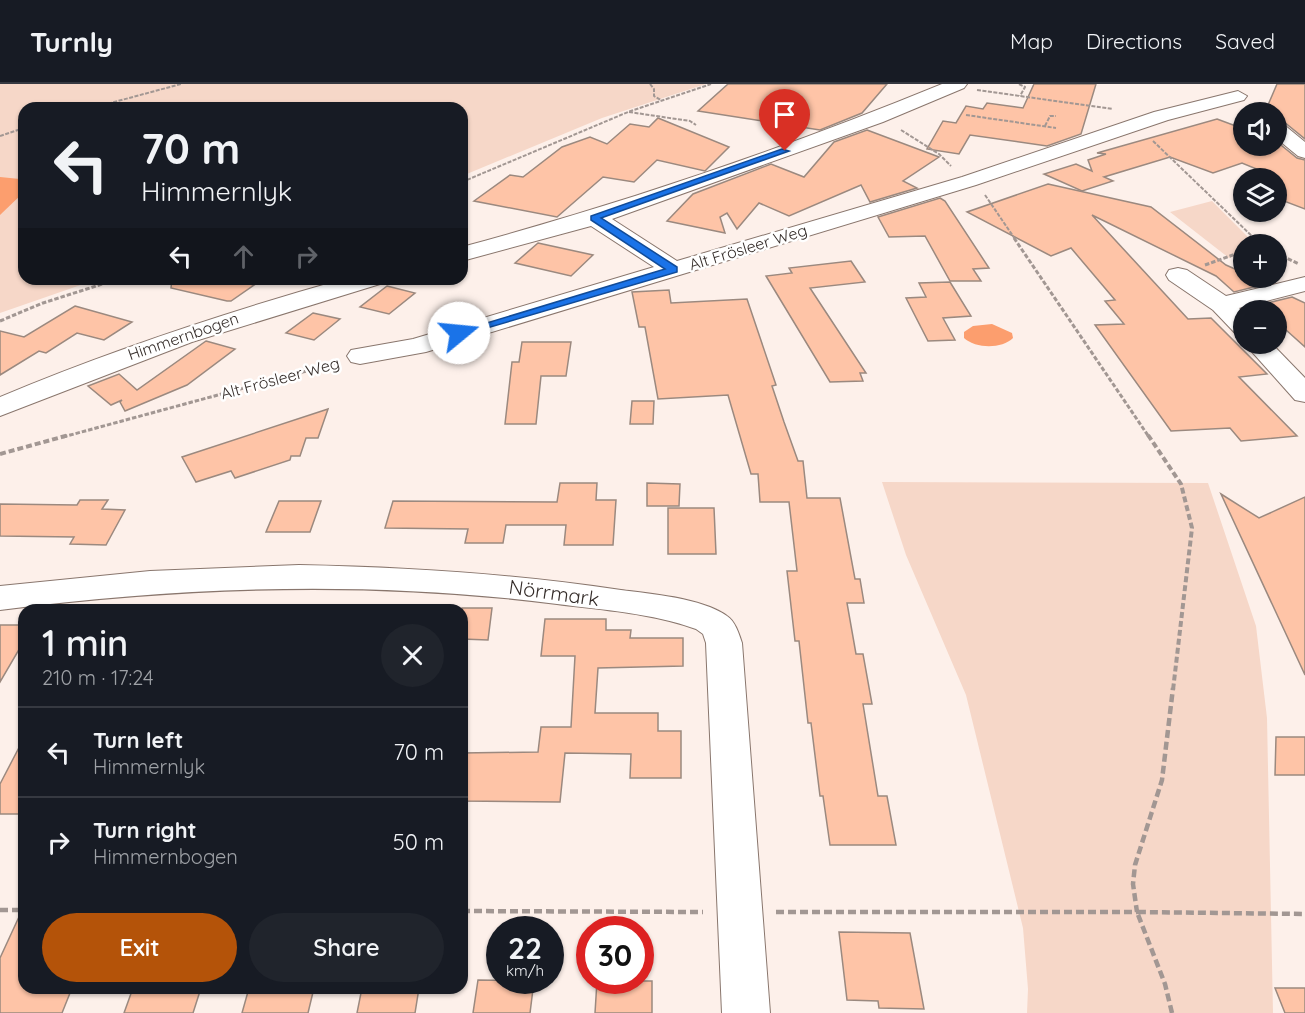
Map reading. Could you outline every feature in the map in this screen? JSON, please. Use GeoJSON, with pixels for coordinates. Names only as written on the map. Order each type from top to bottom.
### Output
{"type":"FeatureCollection","features":[{"type":"Feature","properties":{"kind":"street"},"geometry":{"type":"LineString","coordinates":[[468,252],[594,218],[876,118],[948,85]]}},
{"type":"Feature","properties":{"kind":"street","name":"Alt Frösleer Weg"},"geometry":{"type":"LineString","coordinates":[[360,356],[417,346],[969,181],[1161,116],[1243,96]]}},
{"type":"Feature","properties":{"kind":"street"},"geometry":{"type":"LineString","coordinates":[[1287,137],[1305,152]]}},
{"type":"Feature","properties":{"kind":"street"},"geometry":{"type":"LineString","coordinates":[[594,218],[673,269]]}},
{"type":"Feature","properties":{"kind":"street"},"geometry":{"type":"LineString","coordinates":[[1178,275],[1222,305],[1233,316]]}},
{"type":"Feature","properties":{"kind":"street"},"geometry":{"type":"LineString","coordinates":[[1222,305],[1305,284]]}},
{"type":"Feature","properties":{"kind":"street","name":"Himmernbogen"},"geometry":{"type":"LineString","coordinates":[[0,407],[68,377],[182,336],[258,310],[349,285]]}},
{"type":"Feature","properties":{"kind":"street"},"geometry":{"type":"LineString","coordinates":[[1267,354],[1305,394]]}},
{"type":"Feature","properties":{"kind":"street","name":"Nörrmark"},"geometry":{"type":"LineString","coordinates":[[0,598],[79,587],[193,578],[315,575],[411,578],[520,587],[697,616],[717,627],[724,643],[746,1013]]}},
{"type":"Feature","properties":{"kind":"path"},"geometry":{"type":"LineString","coordinates":[[114,102],[181,84]]}},
{"type":"Feature","properties":{"kind":"path"},"geometry":{"type":"LineString","coordinates":[[650,84],[654,89],[654,96],[662,100]]}},
{"type":"Feature","properties":{"kind":"path"},"geometry":{"type":"LineString","coordinates":[[468,179],[628,112],[711,84]]}},
{"type":"Feature","properties":{"kind":"path"},"geometry":{"type":"LineString","coordinates":[[1018,84],[1025,87],[1020,96]]}},
{"type":"Feature","properties":{"kind":"path"},"geometry":{"type":"LineString","coordinates":[[948,85],[1161,116]]}},
{"type":"Feature","properties":{"kind":"path"},"geometry":{"type":"LineString","coordinates":[[628,112],[690,121],[696,125]]}},
{"type":"Feature","properties":{"kind":"path"},"geometry":{"type":"LineString","coordinates":[[966,116],[1082,131],[1098,137]]}},
{"type":"Feature","properties":{"kind":"path"},"geometry":{"type":"LineString","coordinates":[[1045,126],[1050,116],[1056,116]]}},
{"type":"Feature","properties":{"kind":"path"},"geometry":{"type":"LineString","coordinates":[[876,118],[920,140],[969,181],[979,186],[1181,484],[1192,528],[1162,780],[1136,865],[1133,884],[1137,912],[1165,984],[1172,1013]]}},
{"type":"Feature","properties":{"kind":"path"},"geometry":{"type":"LineString","coordinates":[[1135,124],[1250,234]]}},
{"type":"Feature","properties":{"kind":"path"},"geometry":{"type":"LineString","coordinates":[[0,136],[18,130]]}},
{"type":"Feature","properties":{"kind":"path"},"geometry":{"type":"LineString","coordinates":[[1178,275],[1233,255]]}},
{"type":"Feature","properties":{"kind":"path"},"geometry":{"type":"LineString","coordinates":[[1287,258],[1305,267]]}},
{"type":"Feature","properties":{"kind":"path"},"geometry":{"type":"LineString","coordinates":[[0,321],[43,303],[99,285]]}},
{"type":"Feature","properties":{"kind":"path","name":"Alt Frösleer Weg"},"geometry":{"type":"LineString","coordinates":[[0,454],[360,356]]}},
{"type":"Feature","properties":{"kind":"path"},"geometry":{"type":"LineString","coordinates":[[0,910],[18,910]]}},
{"type":"Feature","properties":{"kind":"path"},"geometry":{"type":"LineString","coordinates":[[468,911],[1305,914]]}},
{"type":"Feature","properties":{"kind":"shaded area"},"geometry":{"type":"Polygon","coordinates":[[[0,84],[706,84],[602,118],[468,174],[468,102],[18,102],[18,285],[81,285],[0,313],[0,84]]]}},
{"type":"Feature","properties":{"kind":"shaded area"},"geometry":{"type":"Polygon","coordinates":[[[0,177],[18,179],[18,198],[0,215],[0,177]]]}},
{"type":"Feature","properties":{"kind":"shaded area"},"geometry":{"type":"Polygon","coordinates":[[[1212,201],[1245,234],[1233,234],[1233,257],[1229,258],[1170,212],[1212,201]]]}},
{"type":"Feature","properties":{"kind":"shaded area"},"geometry":{"type":"Polygon","coordinates":[[[992,324],[1012,333],[1013,338],[996,346],[982,346],[964,338],[964,332],[973,326],[992,324]]]}},
{"type":"Feature","properties":{"kind":"shaded area"},"geometry":{"type":"Polygon","coordinates":[[[882,482],[1208,483],[1256,626],[1267,718],[1273,1013],[1027,1013],[1028,989],[1023,928],[966,695],[906,555],[882,482]]]}},
{"type":"Feature","properties":{"kind":"building"},"geometry":{"type":"Polygon","coordinates":[[[728,84],[887,84],[862,113],[820,130],[698,111],[728,84]]]}},
{"type":"Feature","properties":{"kind":"building"},"geometry":{"type":"Polygon","coordinates":[[[1034,84],[1096,84],[1081,134],[1047,146],[970,135],[959,154],[927,149],[943,121],[956,123],[966,106],[983,109],[987,103],[1023,108],[1034,84]]]}},
{"type":"Feature","properties":{"kind":"building"},"geometry":{"type":"Polygon","coordinates":[[[1277,84],[1305,84],[1305,139],[1287,124],[1287,102],[1269,102],[1277,84]]]}},
{"type":"Feature","properties":{"kind":"building"},"geometry":{"type":"Polygon","coordinates":[[[658,118],[729,147],[705,171],[657,160],[634,182],[603,177],[557,217],[474,201],[510,175],[523,177],[562,147],[590,137],[607,144],[630,124],[649,127],[658,118]]]}},
{"type":"Feature","properties":{"kind":"building"},"geometry":{"type":"Polygon","coordinates":[[[1217,119],[1233,125],[1233,156],[1287,156],[1287,150],[1297,158],[1305,160],[1305,209],[1287,202],[1287,168],[1254,168],[1242,163],[1213,173],[1170,157],[1104,177],[1113,181],[1082,191],[1044,174],[1076,164],[1092,171],[1088,160],[1106,154],[1097,153],[1217,119]]]}},
{"type":"Feature","properties":{"kind":"building"},"geometry":{"type":"Polygon","coordinates":[[[867,130],[939,157],[903,181],[917,188],[870,202],[861,185],[789,216],[759,203],[737,229],[727,213],[720,217],[725,233],[667,221],[693,194],[771,164],[804,177],[834,142],[867,130]]]}},
{"type":"Feature","properties":{"kind":"building"},"geometry":{"type":"Polygon","coordinates":[[[1048,184],[1151,207],[1233,268],[1233,288],[1250,288],[1234,292],[1216,276],[1092,215],[1188,319],[1211,318],[1233,340],[1233,354],[1247,354],[1267,374],[1239,377],[1297,436],[1241,441],[1230,428],[1171,431],[1095,325],[1124,324],[1105,301],[1115,300],[1071,248],[1051,256],[967,212],[1048,184]]]}},
{"type":"Feature","properties":{"kind":"building"},"geometry":{"type":"Polygon","coordinates":[[[940,198],[945,201],[989,268],[973,269],[981,281],[950,281],[925,236],[889,237],[878,217],[940,198]]]}},
{"type":"Feature","properties":{"kind":"building"},"geometry":{"type":"Polygon","coordinates":[[[538,243],[593,255],[571,276],[515,263],[538,243]]]}},
{"type":"Feature","properties":{"kind":"building"},"geometry":{"type":"Polygon","coordinates":[[[851,261],[865,282],[810,288],[866,373],[860,373],[863,381],[830,382],[766,276],[792,273],[789,268],[851,261]]]}},
{"type":"Feature","properties":{"kind":"building"},"geometry":{"type":"Polygon","coordinates":[[[950,282],[971,316],[943,318],[955,340],[928,341],[906,298],[926,297],[919,283],[950,282]]]}},
{"type":"Feature","properties":{"kind":"building"},"geometry":{"type":"Polygon","coordinates":[[[171,285],[254,285],[231,301],[171,288],[171,285]]]}},
{"type":"Feature","properties":{"kind":"building"},"geometry":{"type":"Polygon","coordinates":[[[387,286],[415,293],[389,314],[360,307],[387,286]]]}},
{"type":"Feature","properties":{"kind":"building"},"geometry":{"type":"Polygon","coordinates":[[[669,290],[671,303],[747,299],[776,385],[772,386],[784,422],[798,461],[803,461],[807,498],[840,498],[855,579],[860,579],[864,603],[847,603],[856,654],[863,654],[872,704],[863,704],[878,796],[887,796],[896,845],[830,845],[823,796],[820,796],[811,723],[808,723],[799,641],[795,641],[787,571],[797,571],[789,502],[760,502],[758,474],[751,474],[728,395],[658,399],[645,327],[639,327],[632,292],[669,290]]]}},
{"type":"Feature","properties":{"kind":"building"},"geometry":{"type":"Polygon","coordinates":[[[1292,297],[1305,303],[1305,347],[1287,331],[1287,300],[1280,300],[1292,297]]]}},
{"type":"Feature","properties":{"kind":"building"},"geometry":{"type":"Polygon","coordinates":[[[75,306],[132,322],[104,340],[77,333],[46,353],[39,351],[0,375],[0,331],[24,337],[75,306]]]}},
{"type":"Feature","properties":{"kind":"building"},"geometry":{"type":"Polygon","coordinates":[[[313,313],[340,319],[314,340],[286,333],[313,313]]]}},
{"type":"Feature","properties":{"kind":"building"},"geometry":{"type":"Polygon","coordinates":[[[206,341],[235,349],[187,385],[125,411],[120,402],[122,400],[111,405],[88,386],[119,374],[137,390],[206,341]]]}},
{"type":"Feature","properties":{"kind":"building"},"geometry":{"type":"Polygon","coordinates":[[[522,342],[571,342],[566,376],[541,376],[536,424],[505,424],[512,362],[519,362],[522,342]]]}},
{"type":"Feature","properties":{"kind":"building"},"geometry":{"type":"Polygon","coordinates":[[[632,401],[654,401],[653,424],[630,424],[632,401]]]}},
{"type":"Feature","properties":{"kind":"building"},"geometry":{"type":"Polygon","coordinates":[[[328,409],[318,438],[306,438],[300,456],[291,456],[290,460],[235,478],[231,471],[196,482],[182,457],[328,409]]]}},
{"type":"Feature","properties":{"kind":"building"},"geometry":{"type":"Polygon","coordinates":[[[560,483],[597,483],[596,500],[616,500],[613,545],[564,545],[566,525],[506,525],[503,543],[465,543],[468,529],[385,528],[393,501],[557,502],[560,483]]]}},
{"type":"Feature","properties":{"kind":"building"},"geometry":{"type":"Polygon","coordinates":[[[647,483],[680,484],[679,506],[647,506],[647,483]]]}},
{"type":"Feature","properties":{"kind":"building"},"geometry":{"type":"Polygon","coordinates":[[[1221,494],[1259,518],[1305,497],[1305,675],[1221,494]]]}},
{"type":"Feature","properties":{"kind":"building"},"geometry":{"type":"Polygon","coordinates":[[[80,500],[108,500],[102,509],[125,510],[106,545],[70,544],[74,537],[0,536],[0,504],[77,505],[80,500]]]}},
{"type":"Feature","properties":{"kind":"building"},"geometry":{"type":"Polygon","coordinates":[[[279,501],[321,501],[310,532],[266,532],[279,501]]]}},
{"type":"Feature","properties":{"kind":"building"},"geometry":{"type":"Polygon","coordinates":[[[668,508],[714,508],[716,554],[668,554],[668,508]]]}},
{"type":"Feature","properties":{"kind":"building"},"geometry":{"type":"Polygon","coordinates":[[[468,608],[492,608],[488,640],[468,639],[468,608]]]}},
{"type":"Feature","properties":{"kind":"building"},"geometry":{"type":"Polygon","coordinates":[[[545,619],[606,619],[606,630],[631,630],[630,638],[683,638],[683,666],[598,668],[595,713],[658,713],[658,731],[681,731],[681,778],[630,778],[631,754],[565,753],[560,802],[468,801],[468,753],[538,752],[541,727],[571,727],[575,656],[541,656],[545,619]]]}},
{"type":"Feature","properties":{"kind":"building"},"geometry":{"type":"Polygon","coordinates":[[[0,625],[18,625],[18,651],[0,682],[0,625]]]}},
{"type":"Feature","properties":{"kind":"building"},"geometry":{"type":"Polygon","coordinates":[[[1276,737],[1305,737],[1305,775],[1275,775],[1276,737]]]}},
{"type":"Feature","properties":{"kind":"building"},"geometry":{"type":"Polygon","coordinates":[[[18,750],[18,814],[0,814],[0,784],[18,750]]]}},
{"type":"Feature","properties":{"kind":"building"},"geometry":{"type":"Polygon","coordinates":[[[18,919],[18,994],[70,994],[62,1013],[0,1013],[0,958],[18,919]]]}},
{"type":"Feature","properties":{"kind":"building"},"geometry":{"type":"Polygon","coordinates":[[[839,932],[910,933],[924,1009],[879,1008],[878,1001],[847,1000],[839,932]]]}},
{"type":"Feature","properties":{"kind":"building"},"geometry":{"type":"Polygon","coordinates":[[[478,980],[486,980],[486,994],[532,994],[530,1013],[473,1013],[478,980]]]}},
{"type":"Feature","properties":{"kind":"building"},"geometry":{"type":"Polygon","coordinates":[[[1275,988],[1305,988],[1305,1013],[1285,1013],[1275,988]]]}},
{"type":"Feature","properties":{"kind":"building"},"geometry":{"type":"Polygon","coordinates":[[[131,994],[199,994],[193,1013],[124,1013],[131,994]]]}},
{"type":"Feature","properties":{"kind":"building"},"geometry":{"type":"Polygon","coordinates":[[[247,994],[313,994],[308,1013],[242,1013],[247,994]]]}},
{"type":"Feature","properties":{"kind":"building"},"geometry":{"type":"Polygon","coordinates":[[[361,994],[418,994],[415,1013],[357,1013],[361,994]]]}},
{"type":"Feature","properties":{"kind":"building"},"geometry":{"type":"Polygon","coordinates":[[[596,994],[652,994],[652,1013],[595,1013],[596,994]]]}},
{"type":"Feature","properties":{"kind":"route"},"geometry":{"type":"LineString","coordinates":[[459,333],[673,269],[594,218],[785,151]]}}]}
